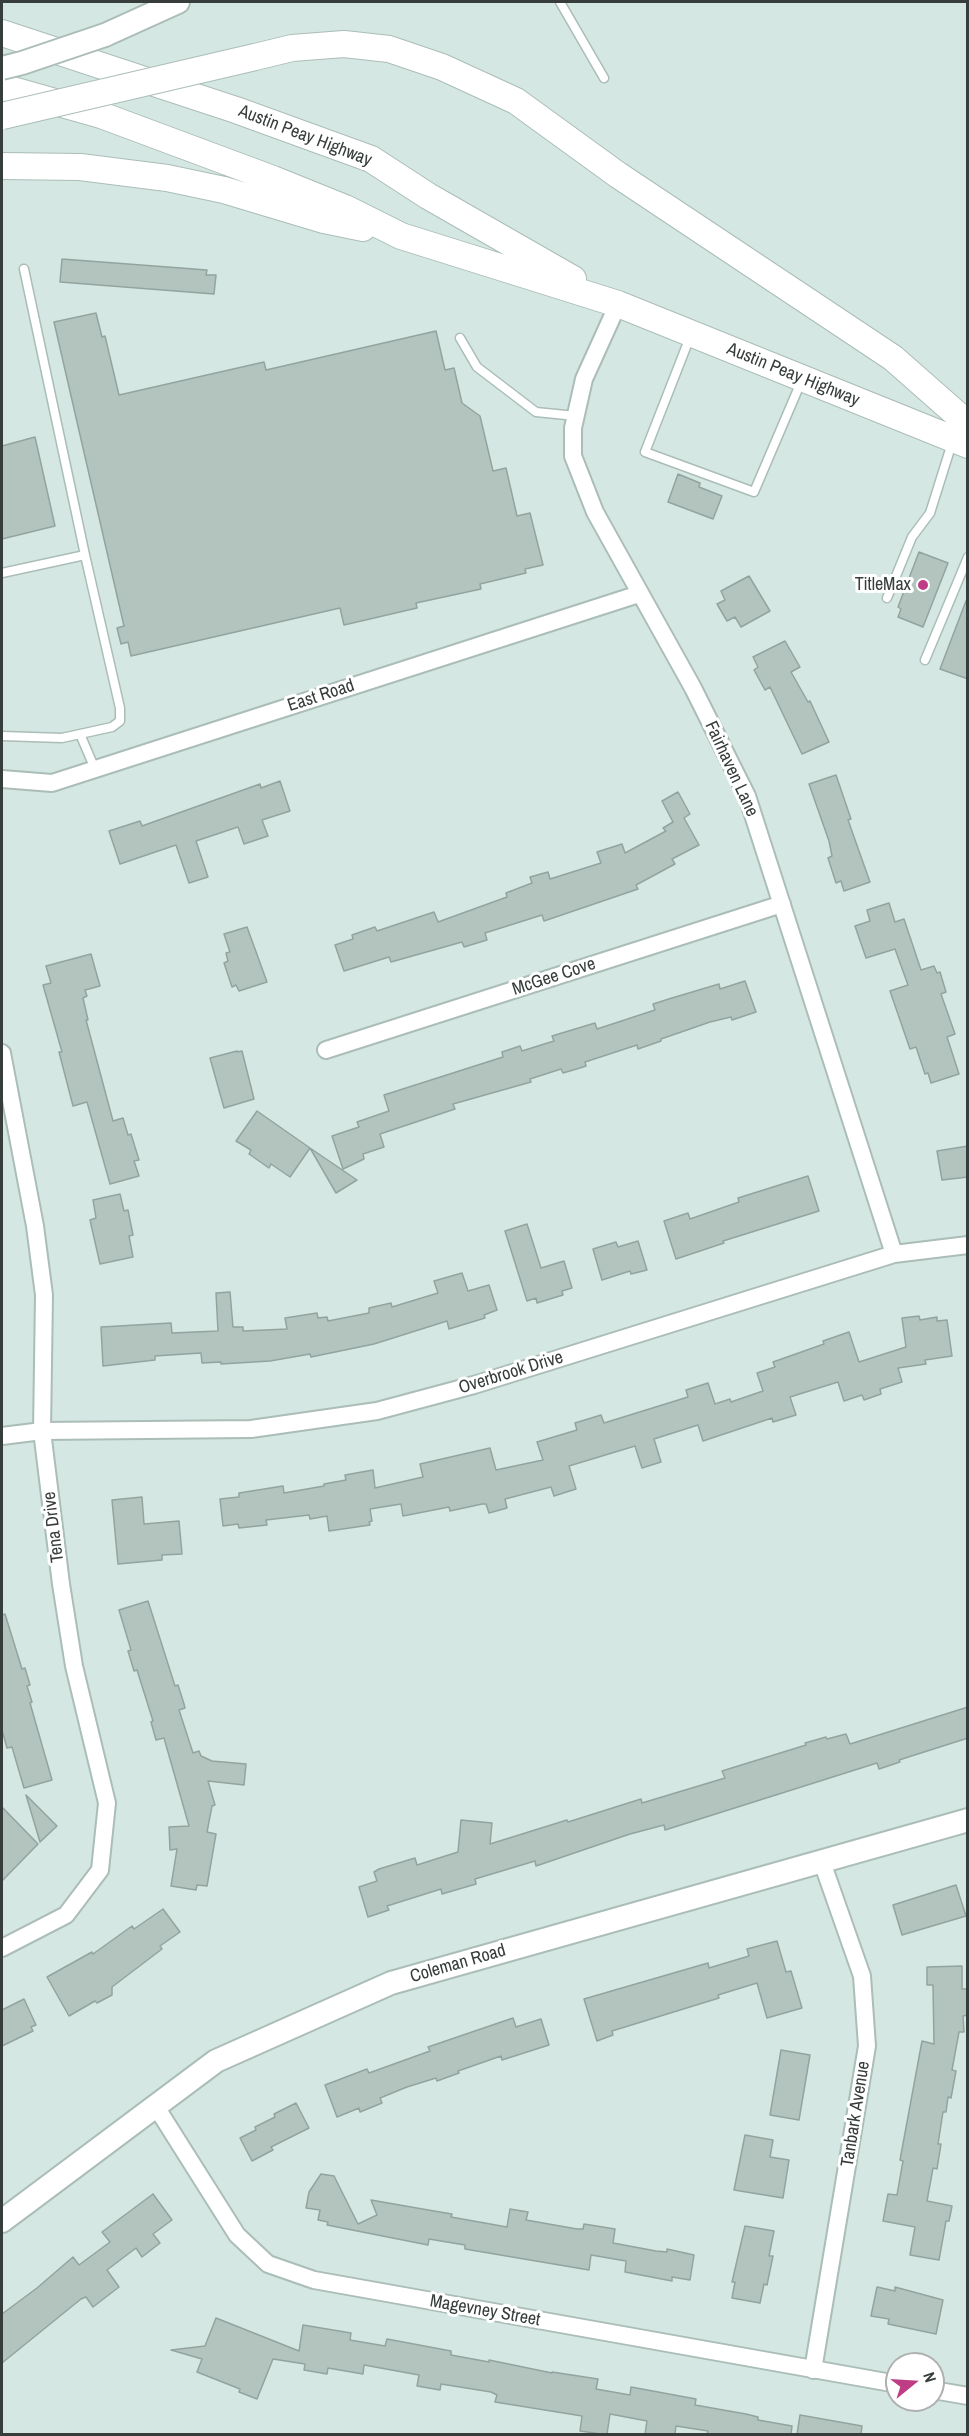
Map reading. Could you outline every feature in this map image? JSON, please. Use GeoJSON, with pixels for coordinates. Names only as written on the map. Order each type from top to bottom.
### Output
{"type":"FeatureCollection","features":[{"type":"Feature","properties":{"kind":"main road"},"geometry":{"type":"LineString","coordinates":[[2,68],[105,34],[178,2]]}},
{"type":"Feature","properties":{"kind":"main road","name":"Austin Peay Highway"},"geometry":{"type":"LineString","coordinates":[[2,33],[236,110],[371,159],[428,196],[618,304]]}},
{"type":"Feature","properties":{"kind":"main road"},"geometry":{"type":"LineString","coordinates":[[2,116],[292,48],[344,44],[388,49],[442,67],[516,101],[618,175],[893,358],[963,436]]}},
{"type":"Feature","properties":{"kind":"main road","name":"Austin Peay Highway"},"geometry":{"type":"LineString","coordinates":[[2,87],[111,119],[345,208],[401,236],[618,304],[802,378],[963,436]]}},
{"type":"Feature","properties":{"kind":"main road"},"geometry":{"type":"LineString","coordinates":[[2,166],[80,167],[167,178],[224,190],[324,220],[401,236]]}},
{"type":"Feature","properties":{"kind":"main road","name":"Coleman Road"},"geometry":{"type":"LineString","coordinates":[[2,2221],[216,2061],[391,1983],[968,1820]]}},
{"type":"Feature","properties":{"kind":"street","name":"Fairhaven Lane"},"geometry":{"type":"LineString","coordinates":[[618,304],[584,379],[573,428],[573,456],[595,512],[693,688],[747,796],[894,1254]]}},
{"type":"Feature","properties":{"kind":"street","name":"East Road"},"geometry":{"type":"LineString","coordinates":[[2,779],[52,783],[639,594]]}},
{"type":"Feature","properties":{"kind":"street","name":"McGee Cove"},"geometry":{"type":"LineString","coordinates":[[326,1050],[782,904]]}},
{"type":"Feature","properties":{"kind":"street","name":"Tena Drive"},"geometry":{"type":"LineString","coordinates":[[2,1053],[35,1226],[44,1295],[42,1431],[61,1584],[74,1666],[107,1803],[100,1870],[66,1915],[2,1948]]}},
{"type":"Feature","properties":{"kind":"street","name":"Overbrook Drive"},"geometry":{"type":"LineString","coordinates":[[2,1436],[42,1431],[250,1429],[377,1411],[474,1385],[894,1254],[968,1245]]}},
{"type":"Feature","properties":{"kind":"street","name":"Tanbark Avenue"},"geometry":{"type":"LineString","coordinates":[[813,2370],[867,2046],[862,1976],[822,1862]]}},
{"type":"Feature","properties":{"kind":"street","name":"Magevney Street"},"geometry":{"type":"LineString","coordinates":[[155,2105],[237,2235],[268,2264],[314,2280],[885,2382]]}},
{"type":"Feature","properties":{"kind":"street"},"geometry":{"type":"LineString","coordinates":[[945,2392],[968,2396]]}},
{"type":"Feature","properties":{"kind":"lane"},"geometry":{"type":"LineString","coordinates":[[560,2],[604,78]]}},
{"type":"Feature","properties":{"kind":"lane"},"geometry":{"type":"LineString","coordinates":[[2,736],[62,738],[112,727],[120,721],[120,708],[84,555],[24,270]]}},
{"type":"Feature","properties":{"kind":"lane"},"geometry":{"type":"LineString","coordinates":[[691,333],[645,452],[754,492],[802,378]]}},
{"type":"Feature","properties":{"kind":"lane"},"geometry":{"type":"LineString","coordinates":[[460,338],[477,367],[536,412],[576,416]]}},
{"type":"Feature","properties":{"kind":"lane"},"geometry":{"type":"LineString","coordinates":[[887,598],[912,537],[930,513],[963,436]]}},
{"type":"Feature","properties":{"kind":"lane"},"geometry":{"type":"LineString","coordinates":[[2,573],[84,555]]}},
{"type":"Feature","properties":{"kind":"lane"},"geometry":{"type":"LineString","coordinates":[[925,660],[968,557]]}},
{"type":"Feature","properties":{"kind":"lane"},"geometry":{"type":"LineString","coordinates":[[80,734],[95,769]]}},
{"type":"Feature","properties":{"kind":"building"},"geometry":{"type":"Polygon","coordinates":[[[62,259],[207,270],[206,275],[216,275],[214,294],[60,282],[62,259]]]}},
{"type":"Feature","properties":{"kind":"building"},"geometry":{"type":"Polygon","coordinates":[[[96,313],[102,337],[105,336],[119,395],[264,362],[266,370],[436,331],[445,370],[454,368],[462,403],[480,416],[493,471],[506,468],[517,516],[530,513],[543,565],[525,569],[526,573],[480,584],[481,589],[416,603],[417,608],[344,625],[340,608],[131,656],[128,642],[121,644],[117,628],[124,626],[54,322],[96,313]]]}},
{"type":"Feature","properties":{"kind":"building"},"geometry":{"type":"Polygon","coordinates":[[[35,437],[55,526],[2,539],[2,446],[35,437]]]}},
{"type":"Feature","properties":{"kind":"building"},"geometry":{"type":"Polygon","coordinates":[[[678,474],[700,483],[699,487],[722,496],[713,519],[668,502],[678,474]]]}},
{"type":"Feature","properties":{"kind":"building","name":"TitleMax"},"geometry":{"type":"Polygon","coordinates":[[[919,552],[948,563],[923,627],[898,617],[901,609],[898,607],[919,552]]]}},
{"type":"Feature","properties":{"kind":"building"},"geometry":{"type":"Polygon","coordinates":[[[749,576],[770,611],[741,627],[735,617],[727,621],[717,604],[725,600],[721,591],[749,576]]]}},
{"type":"Feature","properties":{"kind":"building"},"geometry":{"type":"Polygon","coordinates":[[[966,601],[968,602],[968,679],[940,669],[966,601]]]}},
{"type":"Feature","properties":{"kind":"building"},"geometry":{"type":"Polygon","coordinates":[[[785,641],[800,667],[791,672],[808,702],[810,701],[829,742],[802,754],[770,687],[765,690],[754,670],[758,667],[753,657],[785,641]]]}},
{"type":"Feature","properties":{"kind":"building"},"geometry":{"type":"Polygon","coordinates":[[[836,775],[851,819],[848,820],[870,882],[844,891],[841,881],[836,883],[828,858],[832,856],[829,841],[809,784],[836,775]]]}},
{"type":"Feature","properties":{"kind":"building"},"geometry":{"type":"Polygon","coordinates":[[[280,781],[290,811],[262,820],[268,836],[244,844],[238,827],[196,841],[208,877],[189,883],[176,845],[120,864],[109,831],[140,821],[142,826],[260,784],[261,788],[280,781]]]}},
{"type":"Feature","properties":{"kind":"building"},"geometry":{"type":"Polygon","coordinates":[[[678,792],[690,814],[684,818],[699,845],[672,859],[675,864],[636,885],[638,889],[544,921],[542,915],[485,933],[487,940],[464,947],[462,942],[391,962],[389,957],[344,971],[335,945],[353,939],[352,935],[375,927],[377,931],[434,912],[438,922],[507,897],[506,893],[532,883],[530,877],[548,872],[550,879],[601,863],[597,852],[622,844],[625,853],[666,831],[663,828],[673,822],[662,801],[678,792]]]}},
{"type":"Feature","properties":{"kind":"building"},"geometry":{"type":"Polygon","coordinates":[[[889,903],[895,922],[904,919],[921,970],[934,966],[937,973],[940,972],[946,992],[941,994],[955,1034],[947,1037],[959,1074],[931,1083],[928,1073],[925,1074],[916,1047],[910,1049],[890,991],[908,985],[895,949],[866,958],[855,926],[870,921],[867,910],[889,903]]]}},
{"type":"Feature","properties":{"kind":"building"},"geometry":{"type":"Polygon","coordinates":[[[247,927],[267,982],[239,991],[236,985],[232,987],[224,963],[228,961],[226,953],[230,952],[224,934],[247,927]]]}},
{"type":"Feature","properties":{"kind":"building"},"geometry":{"type":"Polygon","coordinates":[[[91,954],[100,986],[85,990],[87,996],[83,998],[88,1020],[86,1020],[113,1121],[123,1118],[139,1160],[134,1161],[139,1176],[110,1184],[87,1102],[73,1106],[59,1052],[62,1052],[43,985],[51,983],[46,966],[91,954]]]}},
{"type":"Feature","properties":{"kind":"building"},"geometry":{"type":"Polygon","coordinates":[[[745,981],[756,1012],[732,1020],[731,1017],[710,1022],[638,1049],[637,1045],[585,1062],[586,1066],[580,1068],[563,1073],[561,1069],[530,1079],[531,1082],[453,1104],[455,1109],[380,1134],[384,1147],[363,1154],[364,1159],[343,1169],[332,1136],[359,1127],[357,1122],[389,1111],[384,1095],[503,1057],[502,1052],[520,1046],[522,1051],[554,1041],[552,1036],[595,1023],[597,1029],[655,1010],[653,1004],[719,984],[720,989],[745,981]]]}},
{"type":"Feature","properties":{"kind":"building"},"geometry":{"type":"Polygon","coordinates":[[[242,1051],[254,1099],[224,1108],[210,1058],[242,1051]]]}},
{"type":"Feature","properties":{"kind":"building"},"geometry":{"type":"Polygon","coordinates":[[[257,1111],[310,1148],[290,1177],[271,1164],[269,1168],[249,1154],[251,1150],[236,1141],[257,1111]]]}},
{"type":"Feature","properties":{"kind":"building"},"geometry":{"type":"Polygon","coordinates":[[[968,1146],[968,1177],[942,1180],[937,1151],[968,1146]]]}},
{"type":"Feature","properties":{"kind":"building"},"geometry":{"type":"Polygon","coordinates":[[[310,1148],[357,1180],[336,1193],[310,1148]]]}},
{"type":"Feature","properties":{"kind":"building"},"geometry":{"type":"Polygon","coordinates":[[[808,1176],[819,1211],[723,1241],[724,1243],[676,1259],[664,1221],[688,1213],[690,1219],[739,1202],[738,1198],[808,1176]]]}},
{"type":"Feature","properties":{"kind":"building"},"geometry":{"type":"Polygon","coordinates":[[[120,1194],[124,1211],[128,1210],[133,1235],[129,1236],[133,1257],[100,1264],[90,1220],[96,1218],[93,1200],[120,1194]]]}},
{"type":"Feature","properties":{"kind":"building"},"geometry":{"type":"Polygon","coordinates":[[[527,1224],[541,1268],[564,1261],[572,1288],[562,1291],[563,1295],[537,1303],[536,1298],[527,1301],[505,1231],[527,1224]]]}},
{"type":"Feature","properties":{"kind":"building"},"geometry":{"type":"Polygon","coordinates":[[[638,1241],[647,1270],[631,1274],[630,1271],[602,1280],[593,1249],[616,1242],[618,1247],[638,1241]]]}},
{"type":"Feature","properties":{"kind":"building"},"geometry":{"type":"Polygon","coordinates":[[[462,1273],[468,1291],[489,1285],[497,1310],[484,1315],[485,1318],[449,1329],[447,1321],[374,1344],[311,1357],[310,1354],[270,1361],[221,1364],[221,1362],[202,1363],[201,1353],[155,1356],[155,1360],[103,1366],[101,1327],[171,1323],[172,1333],[218,1331],[216,1293],[230,1292],[233,1327],[243,1327],[243,1331],[287,1329],[285,1318],[317,1313],[318,1318],[327,1317],[328,1321],[369,1313],[369,1308],[391,1303],[392,1307],[438,1293],[434,1281],[462,1273]]]}},
{"type":"Feature","properties":{"kind":"building"},"geometry":{"type":"Polygon","coordinates":[[[919,1316],[920,1320],[937,1317],[937,1321],[947,1320],[952,1356],[925,1360],[926,1364],[898,1368],[902,1382],[880,1389],[881,1394],[864,1400],[862,1395],[844,1401],[838,1382],[790,1397],[796,1415],[773,1422],[772,1418],[703,1441],[698,1425],[654,1439],[661,1462],[642,1468],[635,1446],[569,1466],[576,1489],[554,1496],[551,1487],[505,1499],[507,1508],[489,1513],[486,1504],[482,1504],[450,1511],[449,1507],[403,1516],[401,1504],[370,1509],[372,1521],[369,1522],[370,1525],[329,1531],[327,1516],[310,1519],[309,1515],[266,1520],[267,1525],[239,1528],[238,1524],[223,1526],[220,1499],[239,1497],[239,1493],[283,1486],[284,1493],[324,1486],[324,1484],[346,1480],[345,1475],[373,1470],[375,1488],[423,1477],[420,1464],[490,1448],[496,1470],[543,1460],[537,1442],[577,1430],[575,1423],[601,1415],[604,1423],[688,1397],[686,1390],[708,1383],[715,1404],[730,1399],[731,1402],[763,1391],[757,1373],[775,1367],[773,1362],[824,1344],[823,1341],[849,1332],[859,1362],[906,1347],[902,1318],[919,1316]]]}},
{"type":"Feature","properties":{"kind":"building"},"geometry":{"type":"Polygon","coordinates":[[[142,1497],[144,1524],[179,1521],[182,1554],[162,1555],[162,1560],[118,1564],[112,1500],[142,1497]]]}},
{"type":"Feature","properties":{"kind":"building"},"geometry":{"type":"Polygon","coordinates":[[[148,1601],[175,1686],[178,1685],[184,1704],[185,1708],[179,1710],[193,1753],[199,1751],[201,1756],[212,1761],[246,1764],[244,1785],[208,1781],[215,1805],[212,1806],[207,1832],[216,1834],[207,1886],[197,1885],[196,1890],[171,1886],[177,1849],[170,1850],[169,1827],[189,1826],[164,1738],[156,1740],[151,1722],[153,1721],[137,1670],[134,1671],[128,1651],[131,1650],[119,1610],[148,1601]]]}},
{"type":"Feature","properties":{"kind":"building"},"geometry":{"type":"Polygon","coordinates":[[[5,1614],[22,1669],[25,1668],[30,1685],[27,1686],[32,1702],[30,1703],[52,1780],[24,1788],[12,1747],[7,1748],[2,1730],[2,1615],[5,1614]]]}},
{"type":"Feature","properties":{"kind":"building"},"geometry":{"type":"Polygon","coordinates":[[[968,1707],[968,1738],[899,1760],[900,1762],[879,1769],[877,1763],[665,1830],[664,1825],[630,1834],[536,1866],[535,1861],[475,1879],[476,1884],[442,1894],[441,1889],[387,1906],[389,1910],[368,1917],[359,1887],[377,1881],[374,1872],[379,1869],[415,1858],[417,1865],[458,1852],[461,1820],[492,1823],[490,1844],[641,1799],[642,1803],[725,1778],[722,1771],[806,1745],[805,1743],[846,1734],[850,1744],[968,1707]]]}},
{"type":"Feature","properties":{"kind":"building"},"geometry":{"type":"Polygon","coordinates":[[[26,1795],[57,1826],[40,1842],[26,1795]]]}},
{"type":"Feature","properties":{"kind":"building"},"geometry":{"type":"Polygon","coordinates":[[[2,1807],[38,1844],[2,1881],[2,1807]]]}},
{"type":"Feature","properties":{"kind":"building"},"geometry":{"type":"Polygon","coordinates":[[[956,1885],[966,1916],[902,1935],[893,1905],[956,1885]]]}},
{"type":"Feature","properties":{"kind":"building"},"geometry":{"type":"Polygon","coordinates":[[[163,1909],[180,1932],[160,1946],[162,1949],[112,1987],[112,1995],[97,2003],[95,2001],[69,2016],[47,1977],[92,1952],[93,1954],[132,1926],[134,1929],[163,1909]]]}},
{"type":"Feature","properties":{"kind":"building"},"geometry":{"type":"Polygon","coordinates":[[[777,1941],[786,1972],[791,1971],[802,2008],[767,2018],[757,1983],[718,1995],[719,1998],[612,2031],[613,2035],[597,2041],[584,1999],[708,1963],[709,1968],[749,1956],[747,1949],[777,1941]]]}},
{"type":"Feature","properties":{"kind":"building"},"geometry":{"type":"Polygon","coordinates":[[[962,1966],[962,1989],[968,1989],[968,2015],[963,2016],[964,2032],[959,2032],[952,2070],[956,2071],[951,2098],[948,2097],[946,2112],[943,2112],[937,2169],[933,2168],[927,2201],[952,2206],[949,2221],[946,2221],[939,2260],[910,2255],[915,2227],[883,2221],[888,2194],[897,2195],[903,2161],[900,2160],[922,2041],[934,2044],[933,1985],[927,1985],[927,1967],[962,1966]]]}},
{"type":"Feature","properties":{"kind":"building"},"geometry":{"type":"Polygon","coordinates":[[[24,1999],[36,2025],[31,2027],[33,2031],[2,2046],[2,2010],[24,1999]]]}},
{"type":"Feature","properties":{"kind":"building"},"geometry":{"type":"Polygon","coordinates":[[[513,2018],[516,2027],[541,2019],[549,2045],[502,2060],[501,2056],[437,2081],[436,2078],[407,2087],[380,2098],[382,2103],[360,2112],[359,2108],[337,2117],[325,2085],[367,2069],[369,2073],[430,2051],[428,2047],[513,2018]]]}},
{"type":"Feature","properties":{"kind":"building"},"geometry":{"type":"Polygon","coordinates":[[[781,2050],[810,2055],[799,2120],[770,2115],[781,2050]]]}},
{"type":"Feature","properties":{"kind":"building"},"geometry":{"type":"Polygon","coordinates":[[[296,2103],[309,2128],[271,2147],[273,2150],[252,2161],[240,2138],[275,2117],[274,2114],[296,2103]]]}},
{"type":"Feature","properties":{"kind":"building"},"geometry":{"type":"Polygon","coordinates":[[[745,2135],[773,2140],[770,2157],[789,2160],[783,2198],[734,2190],[745,2135]]]}},
{"type":"Feature","properties":{"kind":"building"},"geometry":{"type":"Polygon","coordinates":[[[321,2174],[334,2176],[358,2224],[377,2215],[371,2200],[452,2214],[451,2217],[507,2227],[510,2209],[528,2212],[526,2220],[577,2229],[583,2229],[584,2224],[615,2229],[613,2243],[656,2251],[667,2252],[667,2249],[694,2255],[690,2280],[672,2277],[672,2281],[625,2272],[626,2261],[591,2255],[589,2270],[465,2249],[465,2245],[429,2239],[428,2245],[327,2225],[328,2222],[318,2220],[320,2210],[306,2208],[309,2192],[321,2174]]]}},
{"type":"Feature","properties":{"kind":"building"},"geometry":{"type":"Polygon","coordinates":[[[153,2194],[172,2220],[153,2234],[160,2243],[142,2257],[136,2248],[107,2270],[119,2287],[93,2307],[86,2297],[81,2299],[2,2363],[2,2314],[73,2257],[79,2265],[110,2242],[102,2232],[153,2194]]]}},
{"type":"Feature","properties":{"kind":"building"},"geometry":{"type":"Polygon","coordinates":[[[745,2226],[774,2231],[769,2256],[773,2256],[767,2285],[764,2284],[760,2303],[732,2298],[735,2282],[732,2282],[745,2226]]]}},
{"type":"Feature","properties":{"kind":"building"},"geometry":{"type":"Polygon","coordinates":[[[877,2287],[895,2291],[895,2287],[943,2300],[936,2334],[888,2324],[889,2319],[871,2316],[877,2287]]]}},
{"type":"Feature","properties":{"kind":"building"},"geometry":{"type":"Polygon","coordinates":[[[216,2318],[299,2351],[303,2325],[351,2333],[350,2340],[385,2346],[387,2339],[451,2351],[451,2355],[598,2379],[596,2389],[630,2395],[631,2387],[696,2399],[695,2405],[746,2414],[758,2417],[758,2420],[792,2426],[791,2434],[707,2434],[708,2431],[676,2426],[675,2434],[645,2434],[647,2421],[610,2414],[607,2434],[580,2431],[582,2416],[495,2402],[497,2395],[491,2392],[441,2384],[440,2390],[417,2386],[419,2375],[364,2365],[363,2374],[328,2368],[327,2374],[304,2370],[305,2364],[273,2359],[257,2399],[239,2392],[240,2389],[197,2372],[202,2359],[171,2350],[205,2346],[216,2318]]]}},
{"type":"Feature","properties":{"kind":"building"},"geometry":{"type":"Polygon","coordinates":[[[800,2415],[862,2426],[861,2434],[797,2434],[800,2415]]]}},
{"type":"Feature","properties":{"kind":"place","name":"TitleMax"},"geometry":{"type":"Point","coordinates":[923,585]}}]}
